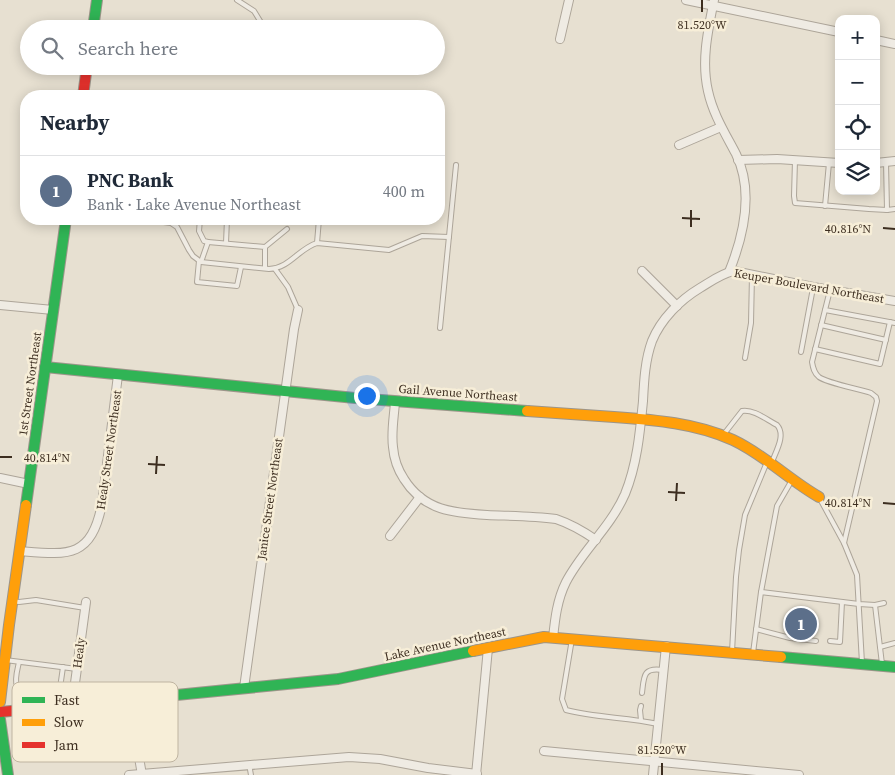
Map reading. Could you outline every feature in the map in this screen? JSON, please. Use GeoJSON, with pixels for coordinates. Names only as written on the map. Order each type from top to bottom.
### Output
{"type":"FeatureCollection","features":[{"type":"Feature","properties":{"kind":"street"},"geometry":{"type":"LineString","coordinates":[[94,20],[97,0]]}},
{"type":"Feature","properties":{"kind":"street"},"geometry":{"type":"LineString","coordinates":[[560,39],[568,0]]}},
{"type":"Feature","properties":{"kind":"street"},"geometry":{"type":"LineString","coordinates":[[686,0],[713,3],[835,31]]}},
{"type":"Feature","properties":{"kind":"street"},"geometry":{"type":"LineString","coordinates":[[713,3],[706,44],[705,75],[711,104],[738,160],[746,186],[746,207],[740,238],[736,256],[729,272]]}},
{"type":"Feature","properties":{"kind":"street"},"geometry":{"type":"LineString","coordinates":[[880,41],[895,44]]}},
{"type":"Feature","properties":{"kind":"street"},"geometry":{"type":"LineString","coordinates":[[84,90],[86,75]]}},
{"type":"Feature","properties":{"kind":"street"},"geometry":{"type":"LineString","coordinates":[[679,145],[721,127]]}},
{"type":"Feature","properties":{"kind":"street"},"geometry":{"type":"LineString","coordinates":[[738,160],[777,159],[835,163]]}},
{"type":"Feature","properties":{"kind":"street","name":"1st Street Northeast"},"geometry":{"type":"LineString","coordinates":[[0,702],[12,601],[65,225]]}},
{"type":"Feature","properties":{"kind":"street"},"geometry":{"type":"LineString","coordinates":[[642,271],[676,306]]}},
{"type":"Feature","properties":{"kind":"street","name":"Keuper Boulevard Northeast"},"geometry":{"type":"LineString","coordinates":[[552,638],[558,601],[562,591],[575,567],[609,523],[625,494],[638,444],[645,374],[651,345],[662,323],[676,306],[693,292],[711,281],[734,271],[895,301]]}},
{"type":"Feature","properties":{"kind":"street"},"geometry":{"type":"LineString","coordinates":[[0,306],[53,310]]}},
{"type":"Feature","properties":{"kind":"street","name":"Janice Street Northeast"},"geometry":{"type":"LineString","coordinates":[[244,688],[298,310]]}},
{"type":"Feature","properties":{"kind":"street","name":"Gail Avenue Northeast"},"geometry":{"type":"LineString","coordinates":[[45,367],[395,402],[674,422],[736,441],[770,462],[792,480],[819,497]]}},
{"type":"Feature","properties":{"kind":"street","name":"Healy Street Northeast"},"geometry":{"type":"LineString","coordinates":[[20,550],[59,553],[72,551],[82,545],[94,531],[99,520],[102,504],[118,374]]}},
{"type":"Feature","properties":{"kind":"street"},"geometry":{"type":"LineString","coordinates":[[395,402],[392,437],[394,455],[400,473],[407,484],[420,497],[437,508],[456,513],[556,519],[579,528],[596,540]]}},
{"type":"Feature","properties":{"kind":"street"},"geometry":{"type":"LineString","coordinates":[[0,478],[29,484]]}},
{"type":"Feature","properties":{"kind":"street"},"geometry":{"type":"LineString","coordinates":[[390,536],[420,497]]}},
{"type":"Feature","properties":{"kind":"street","name":"Healy"},"geometry":{"type":"LineString","coordinates":[[76,682],[85,605]]}},
{"type":"Feature","properties":{"kind":"street","name":"Lake Avenue Northeast"},"geometry":{"type":"LineString","coordinates":[[178,694],[338,679],[488,648],[552,638],[573,638],[895,667]]}},
{"type":"Feature","properties":{"kind":"street"},"geometry":{"type":"LineString","coordinates":[[653,775],[666,646]]}},
{"type":"Feature","properties":{"kind":"street"},"geometry":{"type":"LineString","coordinates":[[129,775],[330,757],[361,757],[476,775],[488,648]]}},
{"type":"Feature","properties":{"kind":"street"},"geometry":{"type":"LineString","coordinates":[[0,719],[8,775]]}},
{"type":"Feature","properties":{"kind":"street"},"geometry":{"type":"LineString","coordinates":[[544,751],[799,775]]}},
{"type":"Feature","properties":{"kind":"lane"},"geometry":{"type":"LineString","coordinates":[[237,0],[254,11],[260,20]]}},
{"type":"Feature","properties":{"kind":"lane"},"geometry":{"type":"LineString","coordinates":[[795,160],[795,203],[895,210]]}},
{"type":"Feature","properties":{"kind":"lane"},"geometry":{"type":"LineString","coordinates":[[887,210],[891,162]]}},
{"type":"Feature","properties":{"kind":"lane"},"geometry":{"type":"LineString","coordinates":[[825,206],[829,163]]}},
{"type":"Feature","properties":{"kind":"lane"},"geometry":{"type":"LineString","coordinates":[[440,328],[456,165]]}},
{"type":"Feature","properties":{"kind":"lane"},"geometry":{"type":"LineString","coordinates":[[173,225],[177,227],[188,250],[200,262],[274,269],[285,265],[306,248],[317,243],[389,250],[422,236],[449,237]]}},
{"type":"Feature","properties":{"kind":"lane"},"geometry":{"type":"LineString","coordinates":[[200,225],[199,231],[204,241],[265,247],[287,230]]}},
{"type":"Feature","properties":{"kind":"lane"},"geometry":{"type":"LineString","coordinates":[[226,243],[227,225]]}},
{"type":"Feature","properties":{"kind":"lane"},"geometry":{"type":"LineString","coordinates":[[317,243],[318,225]]}},
{"type":"Feature","properties":{"kind":"lane"},"geometry":{"type":"LineString","coordinates":[[208,242],[200,262],[197,282],[237,286],[241,267]]}},
{"type":"Feature","properties":{"kind":"lane"},"geometry":{"type":"LineString","coordinates":[[265,247],[265,268]]}},
{"type":"Feature","properties":{"kind":"lane"},"geometry":{"type":"LineString","coordinates":[[274,269],[288,287],[298,310]]}},
{"type":"Feature","properties":{"kind":"lane"},"geometry":{"type":"LineString","coordinates":[[745,358],[751,323],[752,275]]}},
{"type":"Feature","properties":{"kind":"lane"},"geometry":{"type":"LineString","coordinates":[[801,352],[813,287]]}},
{"type":"Feature","properties":{"kind":"lane"},"geometry":{"type":"LineString","coordinates":[[830,290],[815,349],[812,365],[814,371],[818,376],[826,380],[871,392],[877,401],[844,543]]}},
{"type":"Feature","properties":{"kind":"lane"},"geometry":{"type":"LineString","coordinates":[[815,349],[880,364],[886,340],[893,323],[824,310]]}},
{"type":"Feature","properties":{"kind":"lane"},"geometry":{"type":"LineString","coordinates":[[821,325],[886,340]]}},
{"type":"Feature","properties":{"kind":"lane"},"geometry":{"type":"LineString","coordinates":[[723,436],[742,411],[746,410],[778,425],[782,435],[745,514],[736,577],[732,652]]}},
{"type":"Feature","properties":{"kind":"lane"},"geometry":{"type":"LineString","coordinates":[[752,654],[777,506],[792,480]]}},
{"type":"Feature","properties":{"kind":"lane"},"geometry":{"type":"LineString","coordinates":[[819,497],[844,543],[857,575],[862,664]]}},
{"type":"Feature","properties":{"kind":"lane"},"geometry":{"type":"LineString","coordinates":[[761,592],[859,604],[875,605],[884,603]]}},
{"type":"Feature","properties":{"kind":"lane"},"geometry":{"type":"LineString","coordinates":[[12,601],[36,600],[85,605]]}},
{"type":"Feature","properties":{"kind":"lane"},"geometry":{"type":"LineString","coordinates":[[830,641],[840,642],[842,602]]}},
{"type":"Feature","properties":{"kind":"lane"},"geometry":{"type":"LineString","coordinates":[[875,605],[882,666]]}},
{"type":"Feature","properties":{"kind":"lane"},"geometry":{"type":"LineString","coordinates":[[756,629],[790,638],[816,641]]}},
{"type":"Feature","properties":{"kind":"lane"},"geometry":{"type":"LineString","coordinates":[[573,638],[562,699],[566,710],[582,714],[641,720],[658,724]]}},
{"type":"Feature","properties":{"kind":"lane"},"geometry":{"type":"LineString","coordinates":[[880,647],[895,643]]}},
{"type":"Feature","properties":{"kind":"lane"},"geometry":{"type":"LineString","coordinates":[[5,660],[78,669]]}},
{"type":"Feature","properties":{"kind":"lane"},"geometry":{"type":"LineString","coordinates":[[17,682],[19,662]]}},
{"type":"Feature","properties":{"kind":"lane"},"geometry":{"type":"LineString","coordinates":[[61,682],[63,667]]}},
{"type":"Feature","properties":{"kind":"lane"},"geometry":{"type":"LineString","coordinates":[[642,693],[645,674],[655,668],[663,670]]}},
{"type":"Feature","properties":{"kind":"lane"},"geometry":{"type":"LineString","coordinates":[[640,706],[641,720]]}},
{"type":"Feature","properties":{"kind":"lane"},"geometry":{"type":"LineString","coordinates":[[249,764],[251,775]]}},
{"type":"Feature","properties":{"kind":"traffic: fast"},"geometry":{"type":"LineString","coordinates":[[94,20],[97,0]]}},
{"type":"Feature","properties":{"kind":"traffic: fast"},"geometry":{"type":"LineString","coordinates":[[26,505],[65,225]]}},
{"type":"Feature","properties":{"kind":"traffic: fast"},"geometry":{"type":"LineString","coordinates":[[45,367],[355,398],[527,411]]}},
{"type":"Feature","properties":{"kind":"traffic: fast"},"geometry":{"type":"LineString","coordinates":[[178,695],[338,679],[473,651]]}},
{"type":"Feature","properties":{"kind":"traffic: fast"},"geometry":{"type":"LineString","coordinates":[[781,657],[895,667]]}},
{"type":"Feature","properties":{"kind":"traffic: fast"},"geometry":{"type":"LineString","coordinates":[[0,719],[8,775]]}},
{"type":"Feature","properties":{"kind":"traffic: slow"},"geometry":{"type":"LineString","coordinates":[[527,411],[645,419],[690,426],[719,434],[745,446],[819,497]]}},
{"type":"Feature","properties":{"kind":"traffic: slow"},"geometry":{"type":"LineString","coordinates":[[0,702],[26,505]]}},
{"type":"Feature","properties":{"kind":"traffic: slow"},"geometry":{"type":"LineString","coordinates":[[473,651],[544,637],[781,657]]}},
{"type":"Feature","properties":{"kind":"traffic: jam"},"geometry":{"type":"LineString","coordinates":[[84,90],[86,75]]}},
{"type":"Feature","properties":{"kind":"traffic: jam"},"geometry":{"type":"LineString","coordinates":[[0,712],[12,711]]}},
{"type":"Feature","properties":{"kind":"place","name":"PNC Bank"},"geometry":{"type":"Point","coordinates":[801,624]}}]}
